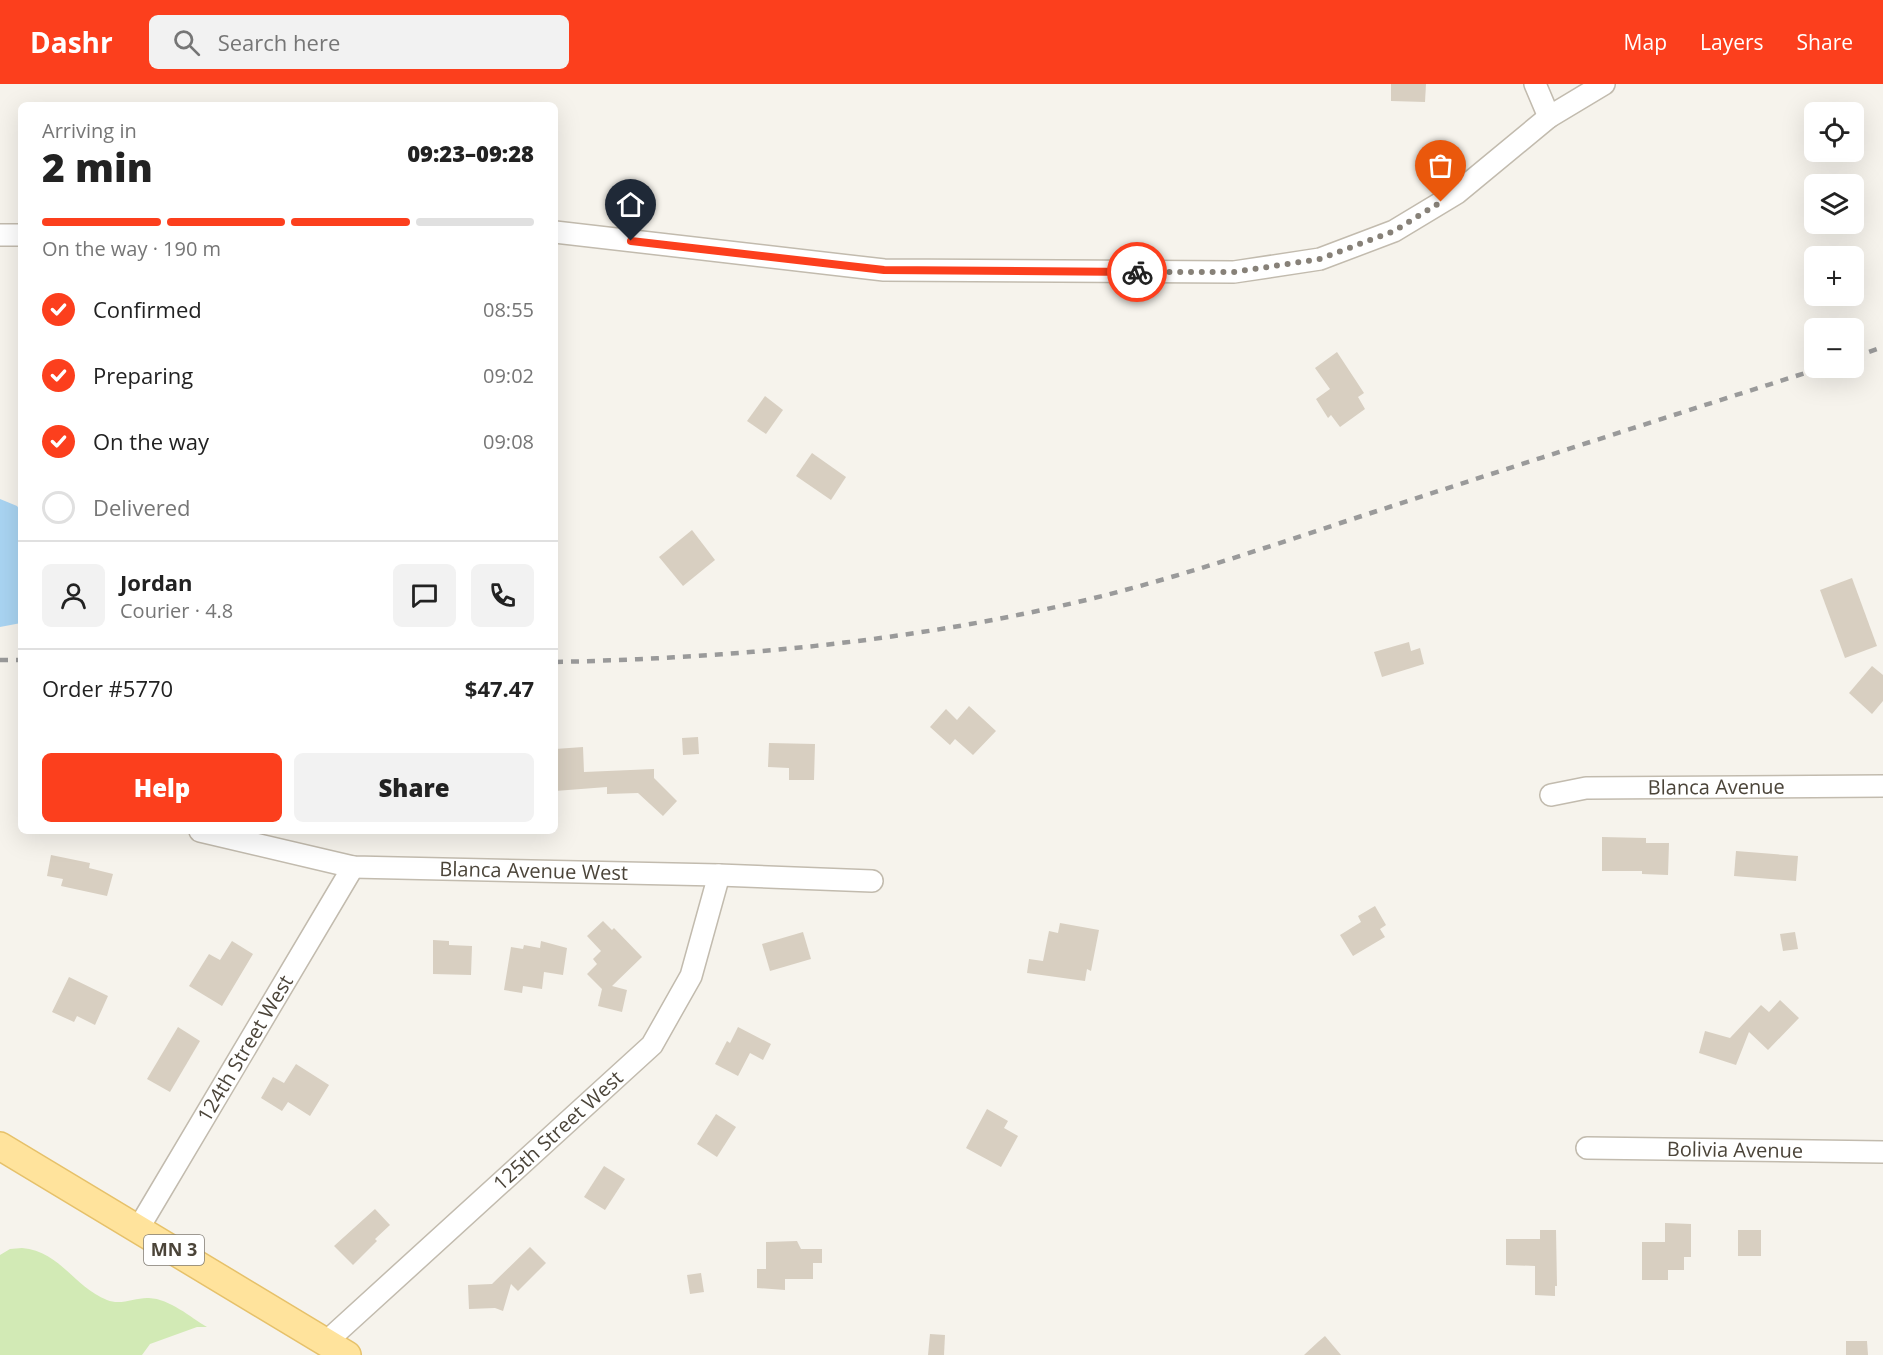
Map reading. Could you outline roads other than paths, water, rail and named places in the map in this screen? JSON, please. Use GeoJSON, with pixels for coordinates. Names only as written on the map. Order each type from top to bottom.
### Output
{"type":"FeatureCollection","features":[{"type":"Feature","properties":{"kind":"main road","name":"MN 3"},"geometry":{"type":"LineString","coordinates":[[0,1146],[336,1348]]}},
{"type":"Feature","properties":{"kind":"street"},"geometry":{"type":"LineString","coordinates":[[1535,84],[1550,117]]}},
{"type":"Feature","properties":{"kind":"street"},"geometry":{"type":"LineString","coordinates":[[558,232],[884,270],[1234,272],[1320,259],[1394,231],[1457,193],[1550,117],[1604,84]]}},
{"type":"Feature","properties":{"kind":"street"},"geometry":{"type":"LineString","coordinates":[[0,235],[18,235]]}},
{"type":"Feature","properties":{"kind":"street","name":"Blanca Avenue"},"geometry":{"type":"LineString","coordinates":[[1551,795],[1587,788],[1883,786]]}},
{"type":"Feature","properties":{"kind":"street","name":"Blanca Avenue West"},"geometry":{"type":"LineString","coordinates":[[213,834],[353,867],[719,874],[872,881]]}},
{"type":"Feature","properties":{"kind":"street","name":"124th Street West"},"geometry":{"type":"LineString","coordinates":[[138,1228],[353,867]]}},
{"type":"Feature","properties":{"kind":"street","name":"125th Street West"},"geometry":{"type":"LineString","coordinates":[[336,1348],[652,1045],[691,976],[719,874]]}},
{"type":"Feature","properties":{"kind":"street","name":"Bolivia Avenue"},"geometry":{"type":"LineString","coordinates":[[1587,1148],[1883,1152]]}},
{"type":"Feature","properties":{"kind":"water"},"geometry":{"type":"Polygon","coordinates":[[[0,499],[18,508],[18,624],[0,627],[0,499]]]}},
{"type":"Feature","properties":{"kind":"railway"},"geometry":{"type":"LineString","coordinates":[[1864,354],[1883,347]]}},
{"type":"Feature","properties":{"kind":"railway"},"geometry":{"type":"LineString","coordinates":[[558,662],[688,657],[820,645],[952,627],[1082,601],[1230,559],[1804,373]]}},
{"type":"Feature","properties":{"kind":"railway"},"geometry":{"type":"LineString","coordinates":[[0,660],[18,660]]}}]}
